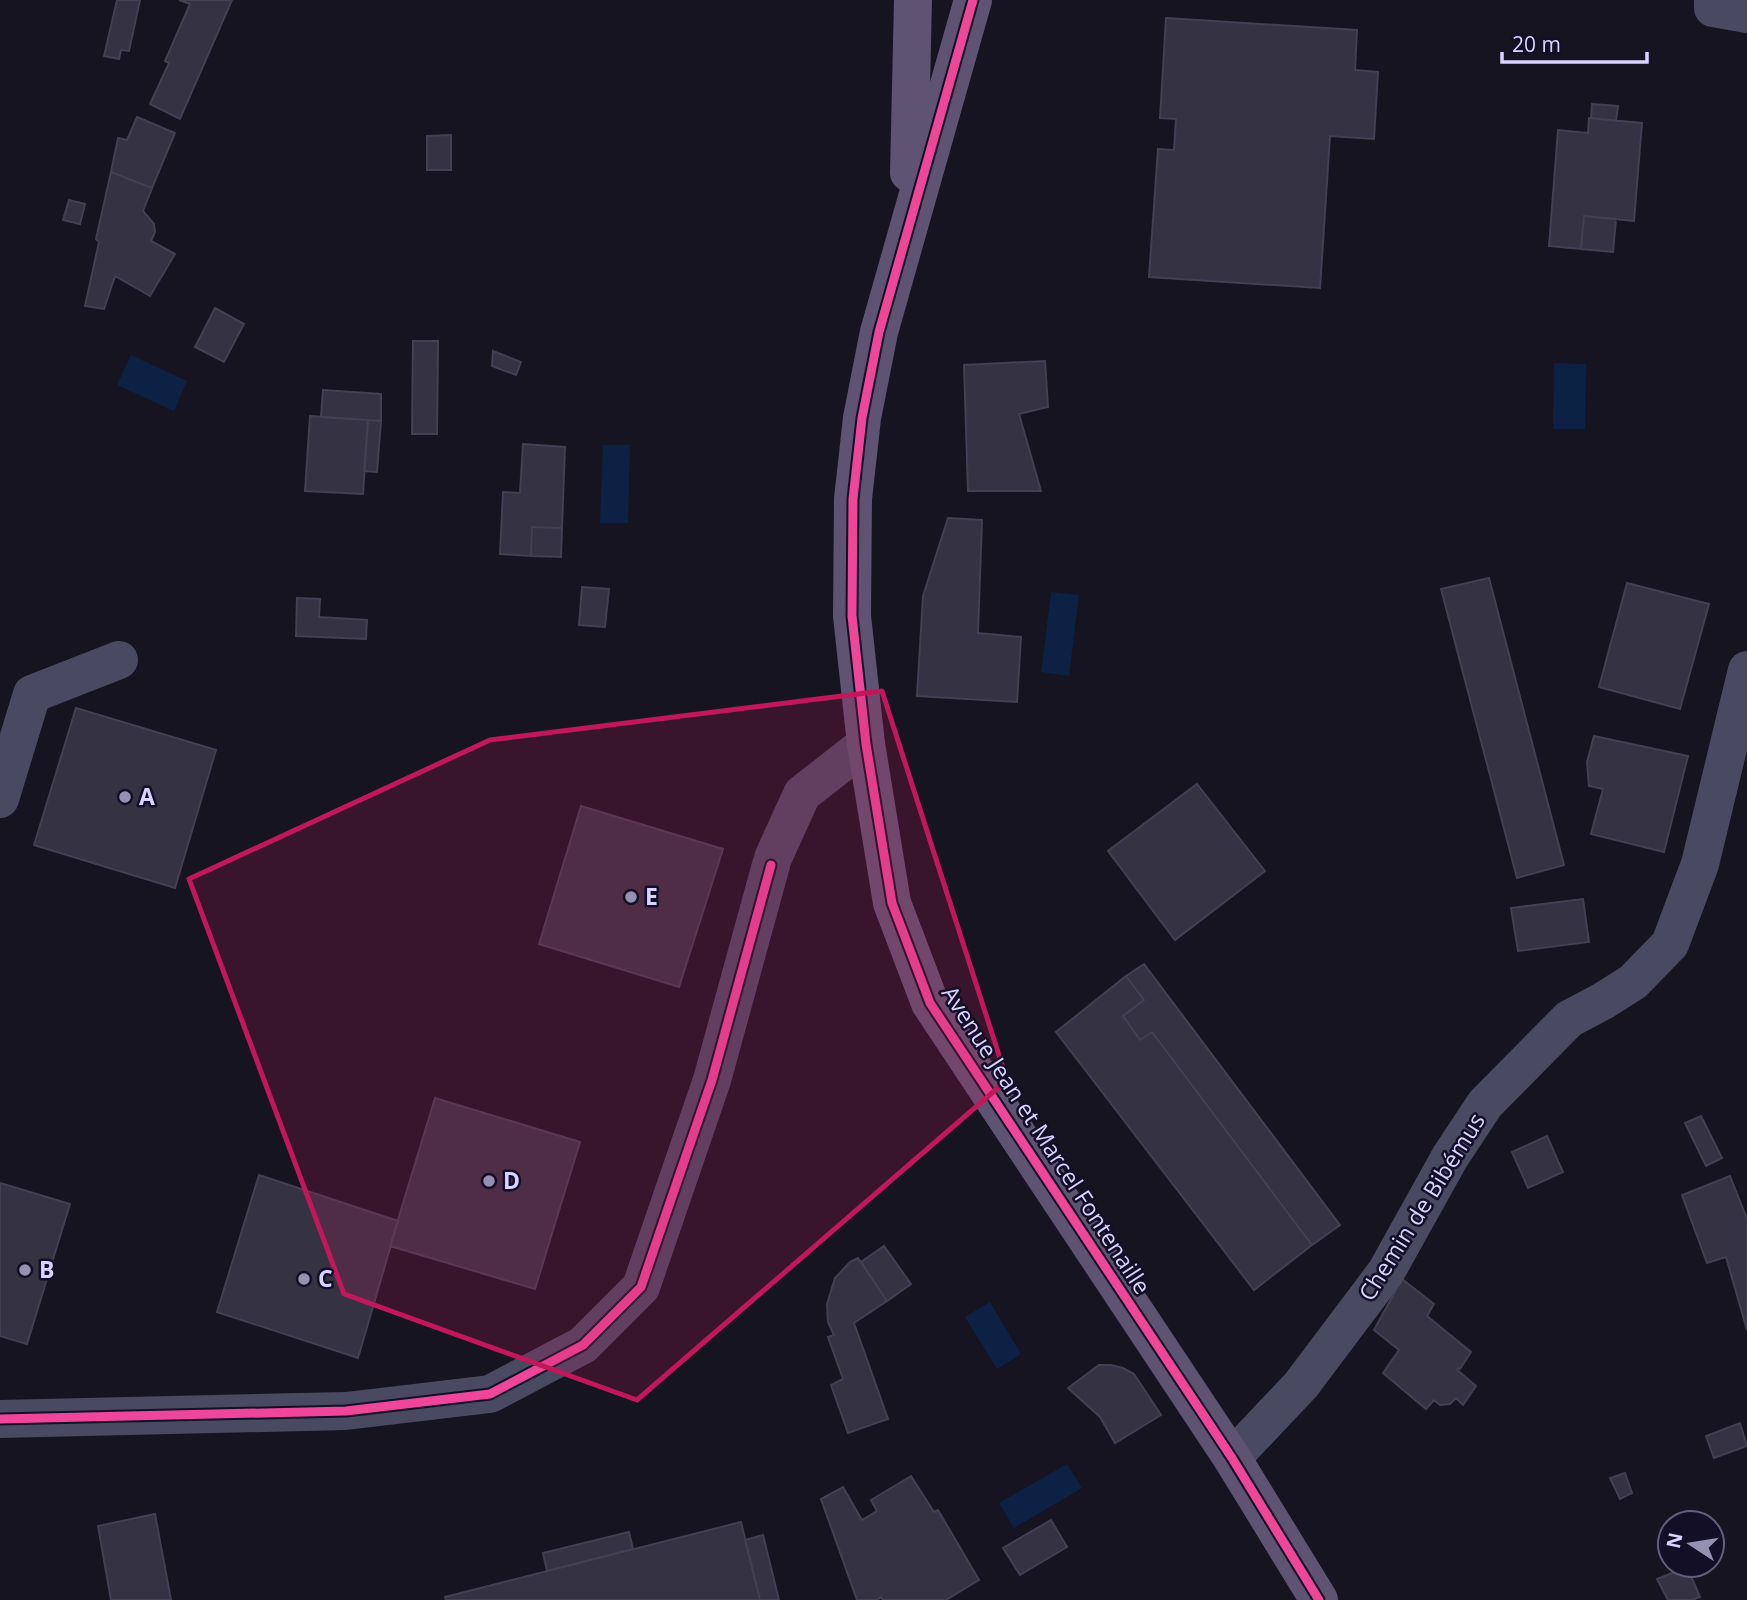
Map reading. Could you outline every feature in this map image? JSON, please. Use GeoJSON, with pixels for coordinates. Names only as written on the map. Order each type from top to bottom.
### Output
{"type":"FeatureCollection","features":[{"type":"Feature","properties":{"kind":"main road","name":"Avenue Jean et Marcel Fontenaille"},"geometry":{"type":"LineString","coordinates":[[908,227],[914,0]]}},
{"type":"Feature","properties":{"kind":"main road","name":"Avenue Jean et Marcel Fontenaille"},"geometry":{"type":"LineString","coordinates":[[973,0],[879,332],[862,418],[853,499],[852,616],[866,744],[892,903],[930,1003],[1231,1458],[1319,1600]]}},
{"type":"Feature","properties":{"kind":"street"},"geometry":{"type":"LineString","coordinates":[[1713,0],[1713,8],[1747,14]]}},
{"type":"Feature","properties":{"kind":"street"},"geometry":{"type":"LineString","coordinates":[[0,799],[32,694],[119,660]]}},
{"type":"Feature","properties":{"kind":"street","name":"Chemin de Bibémus"},"geometry":{"type":"LineString","coordinates":[[1231,1458],[1301,1385],[1386,1272],[1450,1157],[1485,1104],[1569,1019],[1603,1002],[1633,982],[1671,944],[1700,864],[1747,670]]}},
{"type":"Feature","properties":{"kind":"street"},"geometry":{"type":"LineString","coordinates":[[0,1419],[346,1411],[490,1394],[583,1345],[641,1287],[712,1080],[772,861],[802,794],[866,744]]}},
{"type":"Feature","properties":{"kind":"highlighted area"},"geometry":{"type":"Polygon","coordinates":[[[882,691],[1007,1080],[637,1400],[344,1294],[189,879],[490,740],[882,691]]]}},
{"type":"Feature","properties":{"kind":"water"},"geometry":{"type":"Polygon","coordinates":[[[131,355],[187,381],[174,411],[117,385],[131,355]]]}},
{"type":"Feature","properties":{"kind":"water"},"geometry":{"type":"Polygon","coordinates":[[[1554,363],[1586,364],[1585,429],[1553,429],[1554,363]]]}},
{"type":"Feature","properties":{"kind":"water"},"geometry":{"type":"Polygon","coordinates":[[[603,445],[630,445],[628,523],[600,523],[603,445]]]}},
{"type":"Feature","properties":{"kind":"water"},"geometry":{"type":"Polygon","coordinates":[[[1051,592],[1079,595],[1069,676],[1041,672],[1051,592]]]}},
{"type":"Feature","properties":{"kind":"water"},"geometry":{"type":"Polygon","coordinates":[[[990,1302],[1021,1354],[997,1369],[965,1317],[990,1302]]]}},
{"type":"Feature","properties":{"kind":"water"},"geometry":{"type":"Polygon","coordinates":[[[1067,1464],[1082,1488],[1014,1528],[999,1503],[1067,1464]]]}},
{"type":"Feature","properties":{"kind":"building"},"geometry":{"type":"Polygon","coordinates":[[[117,0],[140,0],[129,51],[121,50],[119,59],[104,56],[117,0]]]}},
{"type":"Feature","properties":{"kind":"building"},"geometry":{"type":"Polygon","coordinates":[[[179,0],[232,0],[180,119],[150,104],[169,63],[165,61],[190,4],[179,0]]]}},
{"type":"Feature","properties":{"kind":"building"},"geometry":{"type":"Polygon","coordinates":[[[1166,18],[1357,30],[1355,70],[1378,72],[1374,139],[1330,136],[1320,288],[1149,277],[1158,149],[1174,150],[1176,119],[1160,118],[1166,18]]]}},
{"type":"Feature","properties":{"kind":"building"},"geometry":{"type":"Polygon","coordinates":[[[1592,104],[1618,106],[1616,121],[1591,118],[1592,104]]]}},
{"type":"Feature","properties":{"kind":"building"},"geometry":{"type":"Polygon","coordinates":[[[137,117],[175,133],[152,188],[111,172],[118,138],[127,140],[137,117]]]}},
{"type":"Feature","properties":{"kind":"building"},"geometry":{"type":"Polygon","coordinates":[[[1589,118],[1642,123],[1634,221],[1584,216],[1581,249],[1549,246],[1558,130],[1588,133],[1589,118]]]}},
{"type":"Feature","properties":{"kind":"building"},"geometry":{"type":"Polygon","coordinates":[[[451,135],[451,170],[427,170],[427,136],[451,135]]]}},
{"type":"Feature","properties":{"kind":"building"},"geometry":{"type":"Polygon","coordinates":[[[111,172],[152,188],[143,211],[154,224],[155,232],[151,241],[175,254],[150,296],[115,276],[104,309],[85,306],[111,172]]]}},
{"type":"Feature","properties":{"kind":"building"},"geometry":{"type":"Polygon","coordinates":[[[69,200],[85,204],[80,224],[63,220],[69,200]]]}},
{"type":"Feature","properties":{"kind":"building"},"geometry":{"type":"Polygon","coordinates":[[[1584,216],[1616,219],[1613,252],[1581,249],[1584,216]]]}},
{"type":"Feature","properties":{"kind":"building"},"geometry":{"type":"Polygon","coordinates":[[[215,308],[244,324],[224,362],[195,347],[215,308]]]}},
{"type":"Feature","properties":{"kind":"building"},"geometry":{"type":"Polygon","coordinates":[[[413,341],[438,341],[437,434],[412,434],[413,341]]]}},
{"type":"Feature","properties":{"kind":"building"},"geometry":{"type":"Polygon","coordinates":[[[493,351],[521,362],[516,375],[492,366],[493,351]]]}},
{"type":"Feature","properties":{"kind":"building"},"geometry":{"type":"Polygon","coordinates":[[[1045,361],[1048,407],[1019,414],[1041,491],[968,491],[964,365],[1045,361]]]}},
{"type":"Feature","properties":{"kind":"building"},"geometry":{"type":"Polygon","coordinates":[[[323,390],[381,394],[381,421],[321,417],[323,390]]]}},
{"type":"Feature","properties":{"kind":"building"},"geometry":{"type":"Polygon","coordinates":[[[310,416],[368,420],[363,494],[305,491],[310,416]]]}},
{"type":"Feature","properties":{"kind":"building"},"geometry":{"type":"Polygon","coordinates":[[[368,420],[381,421],[377,472],[364,471],[368,420]]]}},
{"type":"Feature","properties":{"kind":"building"},"geometry":{"type":"Polygon","coordinates":[[[523,444],[565,447],[562,528],[532,527],[531,556],[500,554],[503,492],[520,493],[523,444]]]}},
{"type":"Feature","properties":{"kind":"building"},"geometry":{"type":"Polygon","coordinates":[[[948,518],[982,520],[978,633],[1021,637],[1017,702],[917,696],[923,596],[948,518]]]}},
{"type":"Feature","properties":{"kind":"building"},"geometry":{"type":"Polygon","coordinates":[[[532,527],[562,528],[561,557],[531,556],[532,527]]]}},
{"type":"Feature","properties":{"kind":"building"},"geometry":{"type":"Polygon","coordinates":[[[1489,578],[1564,865],[1517,878],[1441,589],[1489,578]]]}},
{"type":"Feature","properties":{"kind":"building"},"geometry":{"type":"Polygon","coordinates":[[[1627,583],[1709,604],[1680,709],[1599,687],[1627,583]]]}},
{"type":"Feature","properties":{"kind":"building"},"geometry":{"type":"Polygon","coordinates":[[[582,587],[609,589],[605,627],[579,625],[582,587]]]}},
{"type":"Feature","properties":{"kind":"building"},"geometry":{"type":"Polygon","coordinates":[[[297,598],[320,599],[319,617],[367,620],[366,639],[296,636],[297,598]]]}},
{"type":"Feature","properties":{"kind":"building","name":"A"},"geometry":{"type":"Polygon","coordinates":[[[76,708],[216,750],[175,888],[34,845],[76,708]]]}},
{"type":"Feature","properties":{"kind":"building"},"geometry":{"type":"Polygon","coordinates":[[[1594,736],[1688,756],[1664,852],[1591,834],[1603,789],[1589,786],[1587,762],[1594,736]]]}},
{"type":"Feature","properties":{"kind":"building"},"geometry":{"type":"Polygon","coordinates":[[[1197,784],[1265,871],[1175,940],[1108,851],[1197,784]]]}},
{"type":"Feature","properties":{"kind":"building","name":"E"},"geometry":{"type":"Polygon","coordinates":[[[581,806],[723,849],[679,987],[539,944],[581,806]]]}},
{"type":"Feature","properties":{"kind":"building"},"geometry":{"type":"Polygon","coordinates":[[[1583,899],[1589,942],[1518,951],[1511,908],[1583,899]]]}},
{"type":"Feature","properties":{"kind":"building"},"geometry":{"type":"Polygon","coordinates":[[[1144,964],[1340,1225],[1312,1245],[1152,1032],[1140,1040],[1123,1016],[1144,1000],[1126,976],[1144,964]]]}},
{"type":"Feature","properties":{"kind":"building"},"geometry":{"type":"Polygon","coordinates":[[[1126,976],[1144,1000],[1123,1016],[1140,1040],[1152,1032],[1312,1245],[1254,1290],[1056,1032],[1126,976]]]}},
{"type":"Feature","properties":{"kind":"building","name":"D"},"geometry":{"type":"Polygon","coordinates":[[[435,1098],[580,1142],[535,1289],[390,1246],[435,1098]]]}},
{"type":"Feature","properties":{"kind":"building"},"geometry":{"type":"Polygon","coordinates":[[[1701,1116],[1722,1158],[1706,1166],[1685,1123],[1701,1116]]]}},
{"type":"Feature","properties":{"kind":"building"},"geometry":{"type":"Polygon","coordinates":[[[1547,1136],[1563,1172],[1528,1188],[1512,1152],[1547,1136]]]}},
{"type":"Feature","properties":{"kind":"building","name":"C"},"geometry":{"type":"Polygon","coordinates":[[[259,1175],[398,1221],[358,1358],[217,1312],[259,1175]]]}},
{"type":"Feature","properties":{"kind":"building"},"geometry":{"type":"Polygon","coordinates":[[[1730,1176],[1747,1219],[1747,1330],[1726,1257],[1707,1263],[1682,1195],[1730,1176]]]}},
{"type":"Feature","properties":{"kind":"building","name":"B"},"geometry":{"type":"Polygon","coordinates":[[[0,1183],[70,1204],[27,1344],[0,1336],[0,1183]]]}},
{"type":"Feature","properties":{"kind":"building"},"geometry":{"type":"Polygon","coordinates":[[[884,1246],[911,1284],[887,1301],[861,1262],[884,1246]]]}},
{"type":"Feature","properties":{"kind":"building"},"geometry":{"type":"Polygon","coordinates":[[[858,1258],[887,1301],[854,1323],[888,1419],[848,1433],[831,1385],[843,1379],[828,1337],[834,1335],[828,1322],[827,1304],[835,1278],[850,1262],[858,1258]]]}},
{"type":"Feature","properties":{"kind":"building"},"geometry":{"type":"Polygon","coordinates":[[[1402,1279],[1434,1304],[1427,1316],[1471,1352],[1457,1370],[1476,1386],[1463,1405],[1456,1398],[1450,1404],[1440,1405],[1434,1400],[1426,1409],[1383,1373],[1399,1350],[1374,1330],[1402,1279]]]}},
{"type":"Feature","properties":{"kind":"building"},"geometry":{"type":"Polygon","coordinates":[[[1099,1365],[1123,1368],[1134,1374],[1161,1415],[1115,1443],[1100,1417],[1068,1388],[1099,1365]]]}},
{"type":"Feature","properties":{"kind":"building"},"geometry":{"type":"Polygon","coordinates":[[[1740,1423],[1747,1446],[1714,1458],[1706,1436],[1740,1423]]]}},
{"type":"Feature","properties":{"kind":"building"},"geometry":{"type":"Polygon","coordinates":[[[1625,1473],[1632,1493],[1620,1499],[1610,1478],[1625,1473]]]}},
{"type":"Feature","properties":{"kind":"building"},"geometry":{"type":"Polygon","coordinates":[[[911,1476],[934,1512],[938,1510],[979,1580],[946,1600],[883,1600],[881,1597],[877,1600],[857,1600],[821,1499],[843,1487],[862,1520],[877,1511],[871,1500],[911,1476]]]}},
{"type":"Feature","properties":{"kind":"building"},"geometry":{"type":"Polygon","coordinates":[[[155,1514],[171,1600],[111,1600],[98,1526],[155,1514]]]}},
{"type":"Feature","properties":{"kind":"building"},"geometry":{"type":"Polygon","coordinates":[[[1051,1520],[1067,1547],[1020,1575],[1003,1548],[1051,1520]]]}},
{"type":"Feature","properties":{"kind":"building"},"geometry":{"type":"Polygon","coordinates":[[[741,1522],[760,1600],[446,1600],[445,1597],[741,1522]]]}},
{"type":"Feature","properties":{"kind":"building"},"geometry":{"type":"Polygon","coordinates":[[[629,1532],[633,1549],[547,1571],[543,1553],[629,1532]]]}},
{"type":"Feature","properties":{"kind":"building"},"geometry":{"type":"Polygon","coordinates":[[[763,1535],[779,1600],[760,1600],[745,1540],[763,1535]]]}},
{"type":"Feature","properties":{"kind":"building"},"geometry":{"type":"Polygon","coordinates":[[[1657,1579],[1692,1579],[1700,1597],[1692,1600],[1668,1600],[1657,1579]]]}},
{"type":"Feature","properties":{"kind":"cycle path"},"geometry":{"type":"LineString","coordinates":[[973,0],[879,332],[862,418],[853,499],[852,616],[866,744],[892,903],[930,1003],[1232,1458],[1319,1600]]}},
{"type":"Feature","properties":{"kind":"cycle path"},"geometry":{"type":"LineString","coordinates":[[0,1419],[346,1411],[490,1394],[583,1345],[641,1287],[712,1080],[771,865]]}},
{"type":"Feature","properties":{"kind":"place","name":"A"},"geometry":{"type":"Point","coordinates":[125,797]}},
{"type":"Feature","properties":{"kind":"place","name":"E"},"geometry":{"type":"Point","coordinates":[631,897]}},
{"type":"Feature","properties":{"kind":"place","name":"D"},"geometry":{"type":"Point","coordinates":[489,1181]}},
{"type":"Feature","properties":{"kind":"place","name":"B"},"geometry":{"type":"Point","coordinates":[25,1270]}},
{"type":"Feature","properties":{"kind":"place","name":"C"},"geometry":{"type":"Point","coordinates":[304,1279]}}]}
